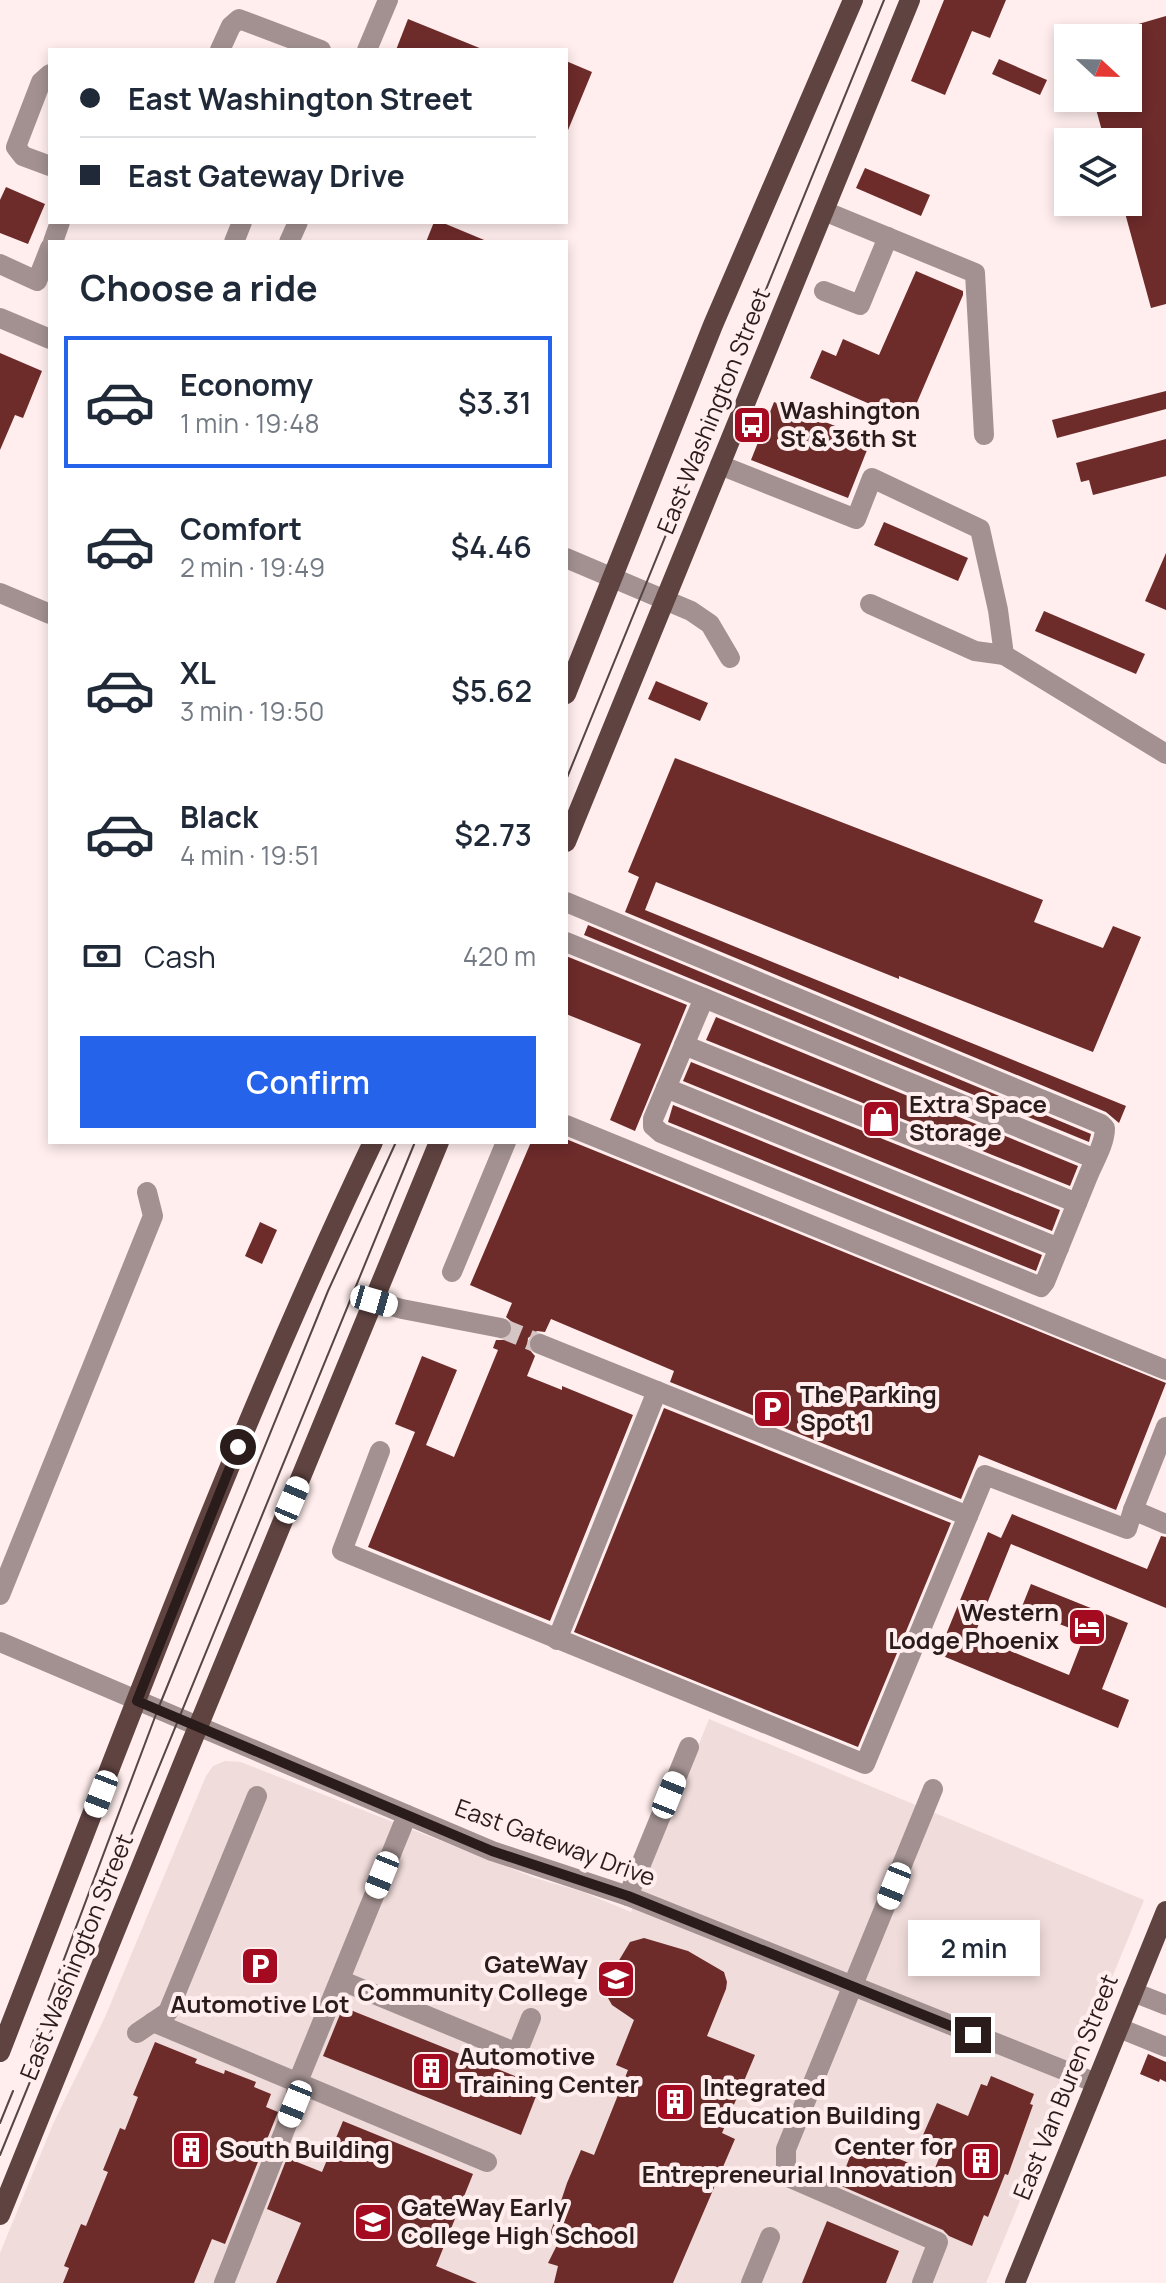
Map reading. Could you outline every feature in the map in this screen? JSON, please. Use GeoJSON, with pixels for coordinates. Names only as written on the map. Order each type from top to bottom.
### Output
{"type":"FeatureCollection","features":[{"type":"Feature","properties":{"kind":"main road","name":"East Washington Street"},"geometry":{"type":"LineString","coordinates":[[568,689],[713,325],[853,0]]}},
{"type":"Feature","properties":{"kind":"main road","name":"East Washington Street"},"geometry":{"type":"LineString","coordinates":[[568,837],[910,0]]}},
{"type":"Feature","properties":{"kind":"main road","name":"East Washington Street"},"geometry":{"type":"LineString","coordinates":[[0,2052],[227,1474],[306,1284],[372,1144]]}},
{"type":"Feature","properties":{"kind":"main road","name":"East Washington Street"},"geometry":{"type":"LineString","coordinates":[[0,2215],[438,1144]]}},
{"type":"Feature","properties":{"kind":"main road","name":"East Van Buren Street"},"geometry":{"type":"LineString","coordinates":[[1015,2283],[1133,1992],[1162,1934],[1166,1911]]}},
{"type":"Feature","properties":{"kind":"street"},"geometry":{"type":"LineString","coordinates":[[368,48],[388,0]]}},
{"type":"Feature","properties":{"kind":"street"},"geometry":{"type":"LineString","coordinates":[[221,48],[231,26],[244,19],[314,48]]}},
{"type":"Feature","properties":{"kind":"street"},"geometry":{"type":"LineString","coordinates":[[48,76],[41,82],[17,143],[23,156],[48,165]]}},
{"type":"Feature","properties":{"kind":"street"},"geometry":{"type":"LineString","coordinates":[[824,211],[975,273],[984,435]]}},
{"type":"Feature","properties":{"kind":"street"},"geometry":{"type":"LineString","coordinates":[[824,291],[860,305],[888,237]]}},
{"type":"Feature","properties":{"kind":"street"},"geometry":{"type":"LineString","coordinates":[[0,264],[44,284],[48,260]]}},
{"type":"Feature","properties":{"kind":"street"},"geometry":{"type":"LineString","coordinates":[[0,318],[48,338]]}},
{"type":"Feature","properties":{"kind":"street"},"geometry":{"type":"LineString","coordinates":[[720,465],[856,519],[872,478],[980,529],[998,610],[1004,655]]}},
{"type":"Feature","properties":{"kind":"street"},"geometry":{"type":"LineString","coordinates":[[568,559],[691,611],[710,624],[730,658]]}},
{"type":"Feature","properties":{"kind":"street"},"geometry":{"type":"LineString","coordinates":[[0,593],[48,613]]}},
{"type":"Feature","properties":{"kind":"street"},"geometry":{"type":"LineString","coordinates":[[870,604],[975,651],[1004,655],[1166,754]]}},
{"type":"Feature","properties":{"kind":"street"},"geometry":{"type":"LineString","coordinates":[[568,903],[1101,1124],[1105,1135],[1041,1287],[661,1133],[653,1126],[704,998]]}},
{"type":"Feature","properties":{"kind":"street"},"geometry":{"type":"LineString","coordinates":[[568,943],[1095,1159]]}},
{"type":"Feature","properties":{"kind":"street"},"geometry":{"type":"LineString","coordinates":[[684,1045],[1077,1203]]}},
{"type":"Feature","properties":{"kind":"street"},"geometry":{"type":"LineString","coordinates":[[666,1088],[1059,1248]]}},
{"type":"Feature","properties":{"kind":"street"},"geometry":{"type":"LineString","coordinates":[[568,1126],[1166,1370]]}},
{"type":"Feature","properties":{"kind":"street"},"geometry":{"type":"LineString","coordinates":[[452,1272],[505,1144]]}},
{"type":"Feature","properties":{"kind":"street"},"geometry":{"type":"LineString","coordinates":[[0,1595],[153,1216],[147,1192]]}},
{"type":"Feature","properties":{"kind":"street"},"geometry":{"type":"LineString","coordinates":[[374,1301],[501,1328]]}},
{"type":"Feature","properties":{"kind":"street"},"geometry":{"type":"LineString","coordinates":[[540,1344],[968,1516]]}},
{"type":"Feature","properties":{"kind":"street"},"geometry":{"type":"LineString","coordinates":[[557,1640],[657,1391]]}},
{"type":"Feature","properties":{"kind":"street"},"geometry":{"type":"LineString","coordinates":[[380,1451],[342,1551],[865,1764],[985,1475],[1127,1529],[1166,1427]]}},
{"type":"Feature","properties":{"kind":"street"},"geometry":{"type":"LineString","coordinates":[[1133,1510],[1166,1524]]}},
{"type":"Feature","properties":{"kind":"street","name":"East Gateway Drive"},"geometry":{"type":"LineString","coordinates":[[0,1642],[526,1864],[628,1896],[1096,2083]]}},
{"type":"Feature","properties":{"kind":"street"},"geometry":{"type":"LineString","coordinates":[[628,1896],[689,1747]]}},
{"type":"Feature","properties":{"kind":"street"},"geometry":{"type":"LineString","coordinates":[[922,2283],[938,2242],[786,2176],[786,2149],[933,1789]]}},
{"type":"Feature","properties":{"kind":"street"},"geometry":{"type":"LineString","coordinates":[[257,1796],[168,2012],[145,2027],[297,2084],[487,2162]]}},
{"type":"Feature","properties":{"kind":"street"},"geometry":{"type":"LineString","coordinates":[[224,2283],[295,2104],[297,2084],[407,1815]]}},
{"type":"Feature","properties":{"kind":"street"},"geometry":{"type":"LineString","coordinates":[[340,1980],[517,2053],[531,2018]]}},
{"type":"Feature","properties":{"kind":"street"},"geometry":{"type":"LineString","coordinates":[[1133,1992],[1166,2005]]}},
{"type":"Feature","properties":{"kind":"street"},"geometry":{"type":"LineString","coordinates":[[1119,2028],[1166,2047]]}},
{"type":"Feature","properties":{"kind":"street"},"geometry":{"type":"LineString","coordinates":[[751,2283],[770,2237]]}},
{"type":"Feature","properties":{"kind":"shaded area","name":"GateWay Community College"},"geometry":{"type":"Polygon","coordinates":[[[709,1719],[1144,1900],[986,2283],[0,2283],[0,2253],[53,2124],[105,2017],[206,1776],[213,1766],[225,1761],[241,1762],[535,1878],[583,1892],[631,1912],[709,1719]]]}},
{"type":"Feature","properties":{"kind":"building"},"geometry":{"type":"Polygon","coordinates":[[[944,0],[1006,0],[990,38],[972,31],[945,95],[911,81],[944,0]]]}},
{"type":"Feature","properties":{"kind":"building"},"geometry":{"type":"Polygon","coordinates":[[[1166,16],[1166,304],[1151,308],[1126,216],[1142,216],[1142,128],[1101,128],[1097,112],[1142,112],[1142,24],[1138,24],[1166,16]]]}},
{"type":"Feature","properties":{"kind":"building"},"geometry":{"type":"Polygon","coordinates":[[[408,19],[480,48],[397,48],[408,19]]]}},
{"type":"Feature","properties":{"kind":"building"},"geometry":{"type":"Polygon","coordinates":[[[999,59],[1047,80],[1040,95],[992,74],[999,59]]]}},
{"type":"Feature","properties":{"kind":"building"},"geometry":{"type":"Polygon","coordinates":[[[568,62],[592,72],[568,130],[568,62]]]}},
{"type":"Feature","properties":{"kind":"building"},"geometry":{"type":"Polygon","coordinates":[[[865,168],[930,195],[921,216],[856,188],[865,168]]]}},
{"type":"Feature","properties":{"kind":"building"},"geometry":{"type":"Polygon","coordinates":[[[6,187],[45,204],[28,244],[0,233],[0,200],[6,187]]]}},
{"type":"Feature","properties":{"kind":"building"},"geometry":{"type":"Polygon","coordinates":[[[433,224],[446,224],[484,240],[427,240],[433,224]]]}},
{"type":"Feature","properties":{"kind":"building"},"geometry":{"type":"Polygon","coordinates":[[[916,271],[963,291],[963,295],[909,421],[810,378],[822,350],[836,356],[843,339],[879,355],[916,271]]]}},
{"type":"Feature","properties":{"kind":"building"},"geometry":{"type":"Polygon","coordinates":[[[0,353],[42,371],[23,418],[15,415],[0,450],[0,353]]]}},
{"type":"Feature","properties":{"kind":"building"},"geometry":{"type":"Polygon","coordinates":[[[1166,391],[1166,409],[1057,438],[1052,420],[1166,391]]]}},
{"type":"Feature","properties":{"kind":"building"},"geometry":{"type":"Polygon","coordinates":[[[774,402],[871,440],[848,498],[751,460],[774,402]]]}},
{"type":"Feature","properties":{"kind":"building"},"geometry":{"type":"Polygon","coordinates":[[[1166,439],[1166,476],[1093,495],[1089,480],[1081,482],[1076,463],[1166,439]]]}},
{"type":"Feature","properties":{"kind":"building"},"geometry":{"type":"Polygon","coordinates":[[[884,522],[968,558],[958,581],[874,545],[884,522]]]}},
{"type":"Feature","properties":{"kind":"building"},"geometry":{"type":"Polygon","coordinates":[[[1166,553],[1166,610],[1145,601],[1166,553]]]}},
{"type":"Feature","properties":{"kind":"building"},"geometry":{"type":"Polygon","coordinates":[[[1044,611],[1145,654],[1136,674],[1035,631],[1044,611]]]}},
{"type":"Feature","properties":{"kind":"building"},"geometry":{"type":"Polygon","coordinates":[[[656,681],[708,703],[700,721],[648,699],[656,681]]]}},
{"type":"Feature","properties":{"kind":"building"},"geometry":{"type":"Polygon","coordinates":[[[675,758],[1043,900],[1034,922],[1103,948],[1113,926],[1141,937],[1093,1052],[656,882],[645,910],[1126,1106],[1119,1123],[1106,1112],[625,912],[639,877],[628,872],[675,758]]]}},
{"type":"Feature","properties":{"kind":"building"},"geometry":{"type":"Polygon","coordinates":[[[588,925],[1091,1134],[1089,1142],[584,935],[588,925]]]}},
{"type":"Feature","properties":{"kind":"building"},"geometry":{"type":"Polygon","coordinates":[[[568,957],[687,1005],[635,1131],[610,1120],[641,1044],[568,1015],[568,957]]]}},
{"type":"Feature","properties":{"kind":"building"},"geometry":{"type":"Polygon","coordinates":[[[716,1017],[1078,1166],[1070,1186],[706,1040],[716,1017]]]}},
{"type":"Feature","properties":{"kind":"building"},"geometry":{"type":"Polygon","coordinates":[[[691,1062],[1060,1210],[1052,1231],[683,1081],[691,1062]]]}},
{"type":"Feature","properties":{"kind":"building"},"geometry":{"type":"Polygon","coordinates":[[[673,1105],[1042,1255],[1036,1271],[668,1122],[673,1105]]]}},
{"type":"Feature","properties":{"kind":"building"},"geometry":{"type":"Polygon","coordinates":[[[568,1140],[1166,1383],[1116,1510],[979,1455],[961,1499],[670,1382],[674,1371],[551,1319],[545,1332],[537,1331],[528,1338],[527,1347],[535,1356],[527,1376],[562,1390],[562,1386],[633,1415],[550,1621],[368,1547],[415,1432],[395,1424],[422,1356],[457,1370],[426,1445],[454,1457],[498,1350],[493,1348],[496,1340],[506,1340],[514,1330],[513,1323],[506,1317],[512,1303],[470,1285],[530,1144],[568,1144],[568,1140]]]}},
{"type":"Feature","properties":{"kind":"building"},"geometry":{"type":"Polygon","coordinates":[[[260,1222],[277,1230],[262,1264],[245,1256],[260,1222]]]}},
{"type":"Feature","properties":{"kind":"building"},"geometry":{"type":"Polygon","coordinates":[[[664,1408],[951,1523],[858,1747],[574,1632],[664,1408]]]}},
{"type":"Feature","properties":{"kind":"building"},"geometry":{"type":"Polygon","coordinates":[[[1012,1514],[1147,1569],[1161,1536],[1166,1537],[1166,1608],[1011,1544],[974,1636],[1069,1675],[1085,1634],[1021,1609],[1031,1584],[1128,1623],[1102,1689],[1129,1700],[1118,1728],[938,1654],[988,1532],[1001,1538],[1012,1514]]]}},
{"type":"Feature","properties":{"kind":"building","name":"Integrated Education Building"},"geometry":{"type":"Polygon","coordinates":[[[644,1938],[688,1951],[724,1972],[726,1989],[707,2036],[755,2055],[722,2133],[735,2139],[673,2283],[554,2283],[558,2266],[548,2263],[560,2239],[550,2234],[567,2183],[581,2150],[594,2155],[628,2070],[616,2065],[634,2020],[612,2005],[608,1998],[615,1967],[630,1942],[644,1938]]]}},
{"type":"Feature","properties":{"kind":"building","name":"Automotive Training Center"},"geometry":{"type":"Polygon","coordinates":[[[343,2007],[540,2086],[521,2135],[323,2056],[343,2007]]]}},
{"type":"Feature","properties":{"kind":"building","name":"South Building"},"geometry":{"type":"Polygon","coordinates":[[[155,2042],[197,2059],[195,2063],[256,2082],[254,2087],[271,2094],[266,2107],[278,2112],[225,2244],[212,2239],[194,2283],[63,2283],[69,2268],[64,2266],[81,2224],[86,2226],[108,2172],[103,2170],[120,2128],[125,2130],[138,2097],[133,2095],[155,2042]]]}},
{"type":"Feature","properties":{"kind":"building"},"geometry":{"type":"Polygon","coordinates":[[[1148,2054],[1166,2062],[1166,2082],[1140,2074],[1148,2054]]]}},
{"type":"Feature","properties":{"kind":"building","name":"Center for Entrepreneurial Innovation"},"geometry":{"type":"Polygon","coordinates":[[[991,2076],[1034,2094],[1030,2104],[1033,2105],[1008,2175],[1005,2174],[988,2217],[984,2215],[972,2246],[943,2230],[839,2185],[856,2141],[933,2173],[945,2144],[923,2135],[937,2103],[968,2116],[981,2084],[987,2086],[991,2076]]]}},
{"type":"Feature","properties":{"kind":"building"},"geometry":{"type":"Polygon","coordinates":[[[343,2121],[473,2174],[436,2266],[477,2283],[276,2283],[301,2223],[267,2209],[287,2158],[322,2172],[343,2121]]]}},
{"type":"Feature","properties":{"kind":"building"},"geometry":{"type":"Polygon","coordinates":[[[827,2221],[899,2251],[886,2283],[802,2283],[827,2221]]]}},
{"type":"Feature","properties":{"kind":"tunnel"},"geometry":{"type":"LineString","coordinates":[[501,1328],[540,1344]]}},
{"type":"Feature","properties":{"kind":"tram line"},"geometry":{"type":"LineString","coordinates":[[568,775],[884,0]]}},
{"type":"Feature","properties":{"kind":"tram line"},"geometry":{"type":"LineString","coordinates":[[31,2047],[158,1709],[328,1291],[395,1144]]}},
{"type":"Feature","properties":{"kind":"tram line"},"geometry":{"type":"LineString","coordinates":[[0,2155],[414,1144]]}},
{"type":"Feature","properties":{"kind":"tram line"},"geometry":{"type":"LineString","coordinates":[[0,2123],[13,2091]]}},
{"type":"Feature","properties":{"kind":"place","name":"Washington St & 36th St"},"geometry":{"type":"Point","coordinates":[752,425]}},
{"type":"Feature","properties":{"kind":"place","name":"Extra Space Storage"},"geometry":{"type":"Point","coordinates":[881,1119]}},
{"type":"Feature","properties":{"kind":"place","name":"The Parking Spot 1"},"geometry":{"type":"Point","coordinates":[772,1409]}},
{"type":"Feature","properties":{"kind":"place","name":"Western Lodge Phoenix"},"geometry":{"type":"Point","coordinates":[1087,1627]}},
{"type":"Feature","properties":{"kind":"place","name":"Automotive Lot"},"geometry":{"type":"Point","coordinates":[260,1966]}},
{"type":"Feature","properties":{"kind":"place","name":"GateWay Community College"},"geometry":{"type":"Point","coordinates":[616,1979]}},
{"type":"Feature","properties":{"kind":"place","name":"Automotive Training Center"},"geometry":{"type":"Point","coordinates":[431,2071]}},
{"type":"Feature","properties":{"kind":"place","name":"Integrated Education Building"},"geometry":{"type":"Point","coordinates":[675,2102]}},
{"type":"Feature","properties":{"kind":"place","name":"South Building"},"geometry":{"type":"Point","coordinates":[191,2150]}},
{"type":"Feature","properties":{"kind":"place","name":"Center for Entrepreneurial Innovation"},"geometry":{"type":"Point","coordinates":[981,2161]}},
{"type":"Feature","properties":{"kind":"place","name":"GateWay Early College High School"},"geometry":{"type":"Point","coordinates":[373,2222]}},
{"type":"Feature","properties":{"kind":"route"},"geometry":{"type":"LineString","coordinates":[[238,1447],[137,1701],[492,1851],[628,1896],[973,2035]]}}]}
